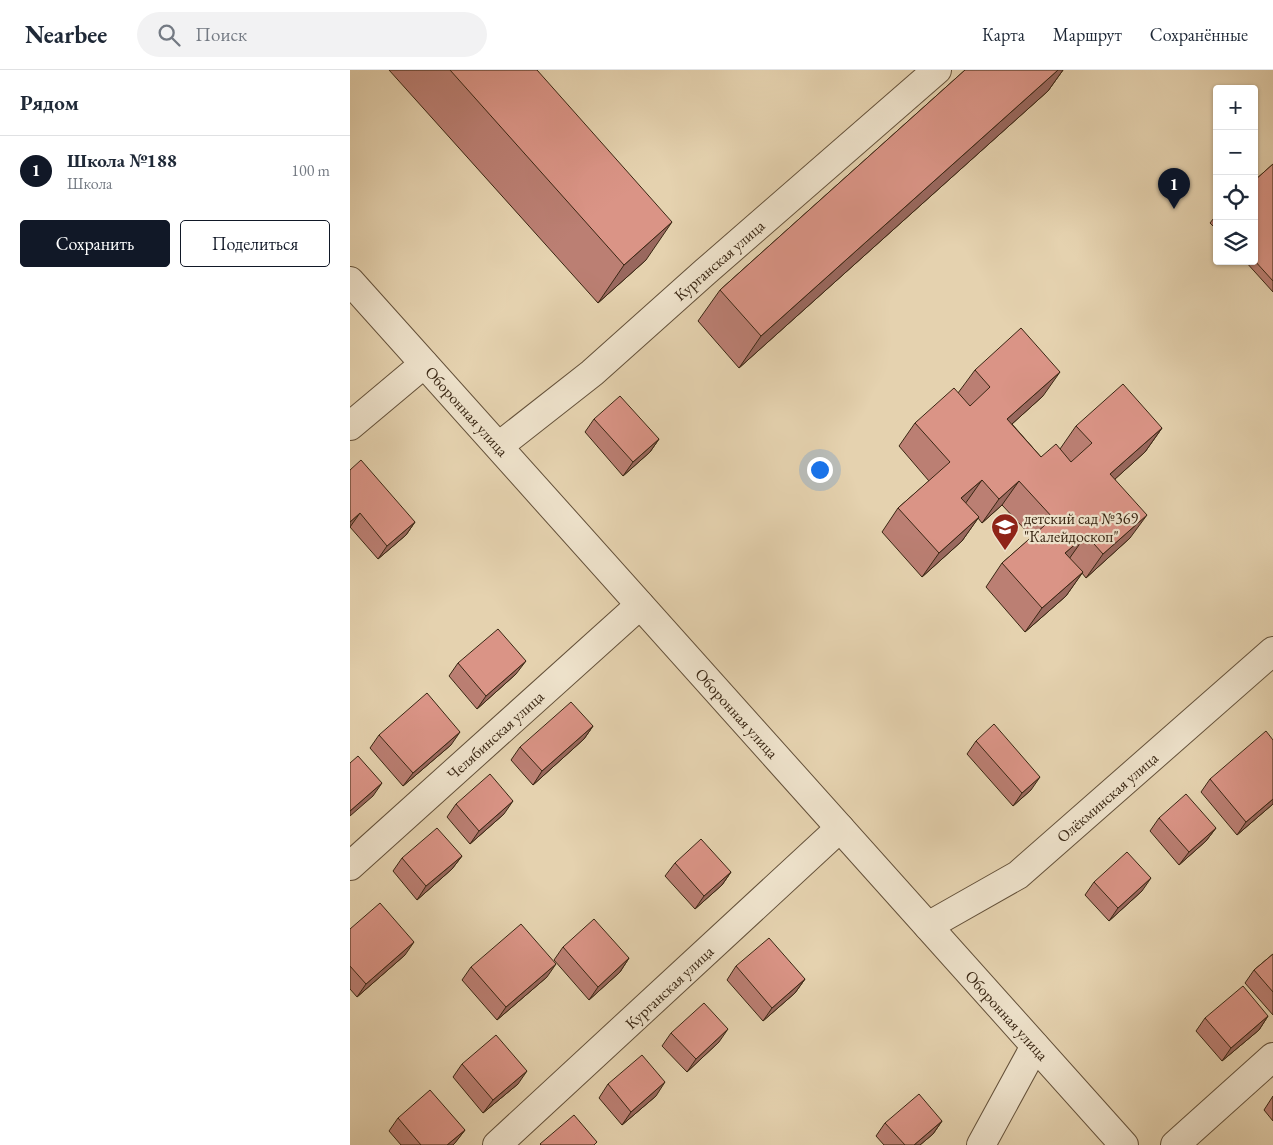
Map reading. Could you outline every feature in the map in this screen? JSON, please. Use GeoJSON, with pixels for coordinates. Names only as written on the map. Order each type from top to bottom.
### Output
{"type":"FeatureCollection","features":[{"type":"Feature","properties":{"kind":"street","name":"Курганская улица"},"geometry":{"type":"LineString","coordinates":[[499,446],[592,373],[937,70]]}},
{"type":"Feature","properties":{"kind":"street","name":"Оборонная улица"},"geometry":{"type":"LineString","coordinates":[[350,281],[1124,1145]]}},
{"type":"Feature","properties":{"kind":"street"},"geometry":{"type":"LineString","coordinates":[[350,426],[424,364]]}},
{"type":"Feature","properties":{"kind":"street","name":"Челябинская улица"},"geometry":{"type":"LineString","coordinates":[[350,866],[640,605]]}},
{"type":"Feature","properties":{"kind":"street","name":"Олёкминская улица"},"geometry":{"type":"LineString","coordinates":[[928,926],[1018,875],[1273,651]]}},
{"type":"Feature","properties":{"kind":"street","name":"Курганская улица"},"geometry":{"type":"LineString","coordinates":[[497,1145],[840,828]]}},
{"type":"Feature","properties":{"kind":"street"},"geometry":{"type":"LineString","coordinates":[[981,1145],[1035,1046]]}},
{"type":"Feature","properties":{"kind":"street"},"geometry":{"type":"LineString","coordinates":[[1175,1145],[1273,1057]]}},
{"type":"Feature","properties":{"kind":"building"},"geometry":{"type":"Polygon","coordinates":[[[450,70],[537,70],[672,222],[624,265],[450,70]]]}},
{"type":"Feature","properties":{"kind":"building"},"geometry":{"type":"Polygon","coordinates":[[[965,70],[1058,70],[761,336],[720,290],[965,70]]]}},
{"type":"Feature","properties":{"kind":"building"},"geometry":{"type":"Polygon","coordinates":[[[1273,164],[1273,281],[1258,264],[1258,177],[1273,164]]]}},
{"type":"Feature","properties":{"kind":"building"},"geometry":{"type":"Polygon","coordinates":[[[1021,328],[1060,372],[1007,419],[1041,457],[1056,444],[1071,462],[1092,443],[1076,426],[1123,384],[1162,428],[1110,474],[1147,515],[1103,554],[1086,535],[1065,553],[1083,572],[1042,608],[1002,563],[1053,518],[1019,481],[999,499],[982,480],[961,498],[979,517],[939,553],[898,508],[950,462],[915,423],[954,388],[970,406],[990,387],[975,370],[1021,328]]]}},
{"type":"Feature","properties":{"kind":"building"},"geometry":{"type":"Polygon","coordinates":[[[620,396],[659,439],[633,462],[594,419],[620,396]]]}},
{"type":"Feature","properties":{"kind":"building"},"geometry":{"type":"Polygon","coordinates":[[[361,460],[415,522],[387,546],[360,513],[350,522],[350,470],[361,460]]]}},
{"type":"Feature","properties":{"kind":"building"},"geometry":{"type":"Polygon","coordinates":[[[498,629],[526,661],[486,696],[458,663],[498,629]]]}},
{"type":"Feature","properties":{"kind":"building"},"geometry":{"type":"Polygon","coordinates":[[[427,693],[460,732],[413,773],[379,735],[427,693]]]}},
{"type":"Feature","properties":{"kind":"building"},"geometry":{"type":"Polygon","coordinates":[[[571,702],[593,726],[542,771],[520,747],[571,702]]]}},
{"type":"Feature","properties":{"kind":"building"},"geometry":{"type":"Polygon","coordinates":[[[994,724],[1040,777],[1022,793],[976,741],[994,724]]]}},
{"type":"Feature","properties":{"kind":"building"},"geometry":{"type":"Polygon","coordinates":[[[1266,731],[1273,740],[1273,799],[1246,822],[1210,779],[1266,731]]]}},
{"type":"Feature","properties":{"kind":"building"},"geometry":{"type":"Polygon","coordinates":[[[358,756],[382,783],[350,811],[350,763],[358,756]]]}},
{"type":"Feature","properties":{"kind":"building"},"geometry":{"type":"Polygon","coordinates":[[[490,774],[513,801],[479,831],[456,804],[490,774]]]}},
{"type":"Feature","properties":{"kind":"building"},"geometry":{"type":"Polygon","coordinates":[[[1186,794],[1216,828],[1189,852],[1159,818],[1186,794]]]}},
{"type":"Feature","properties":{"kind":"building"},"geometry":{"type":"Polygon","coordinates":[[[437,828],[462,856],[426,886],[402,858],[437,828]]]}},
{"type":"Feature","properties":{"kind":"building"},"geometry":{"type":"Polygon","coordinates":[[[701,839],[731,872],[704,896],[675,863],[701,839]]]}},
{"type":"Feature","properties":{"kind":"building"},"geometry":{"type":"Polygon","coordinates":[[[1127,852],[1151,878],[1118,908],[1094,882],[1127,852]]]}},
{"type":"Feature","properties":{"kind":"building"},"geometry":{"type":"Polygon","coordinates":[[[380,903],[414,942],[366,984],[350,966],[350,929],[380,903]]]}},
{"type":"Feature","properties":{"kind":"building"},"geometry":{"type":"Polygon","coordinates":[[[594,919],[629,958],[598,987],[563,947],[594,919]]]}},
{"type":"Feature","properties":{"kind":"building"},"geometry":{"type":"Polygon","coordinates":[[[521,924],[556,964],[506,1007],[471,967],[521,924]]]}},
{"type":"Feature","properties":{"kind":"building"},"geometry":{"type":"Polygon","coordinates":[[[769,938],[805,979],[772,1008],[736,966],[769,938]]]}},
{"type":"Feature","properties":{"kind":"building"},"geometry":{"type":"Polygon","coordinates":[[[1273,954],[1273,992],[1254,970],[1273,954]]]}},
{"type":"Feature","properties":{"kind":"building"},"geometry":{"type":"Polygon","coordinates":[[[1243,986],[1268,1016],[1231,1048],[1205,1018],[1243,986]]]}},
{"type":"Feature","properties":{"kind":"building"},"geometry":{"type":"Polygon","coordinates":[[[704,1003],[728,1029],[696,1059],[671,1033],[704,1003]]]}},
{"type":"Feature","properties":{"kind":"building"},"geometry":{"type":"Polygon","coordinates":[[[496,1035],[527,1071],[493,1100],[462,1064],[496,1035]]]}},
{"type":"Feature","properties":{"kind":"building"},"geometry":{"type":"Polygon","coordinates":[[[642,1055],[665,1082],[631,1112],[608,1084],[642,1055]]]}},
{"type":"Feature","properties":{"kind":"building"},"geometry":{"type":"Polygon","coordinates":[[[430,1090],[465,1130],[447,1145],[421,1145],[398,1118],[430,1090]]]}},
{"type":"Feature","properties":{"kind":"building"},"geometry":{"type":"Polygon","coordinates":[[[919,1094],[942,1121],[914,1145],[905,1145],[885,1123],[919,1094]]]}},
{"type":"Feature","properties":{"kind":"building"},"geometry":{"type":"Polygon","coordinates":[[[574,1115],[597,1142],[594,1145],[540,1144],[574,1115]]]}},
{"type":"Feature","properties":{"kind":"place","name":"Школа №188"},"geometry":{"type":"Point","coordinates":[1174,209]}},
{"type":"Feature","properties":{"kind":"place","name":"детский сад №369 \"Калейдоскоп\""},"geometry":{"type":"Point","coordinates":[1005,551]}}]}
